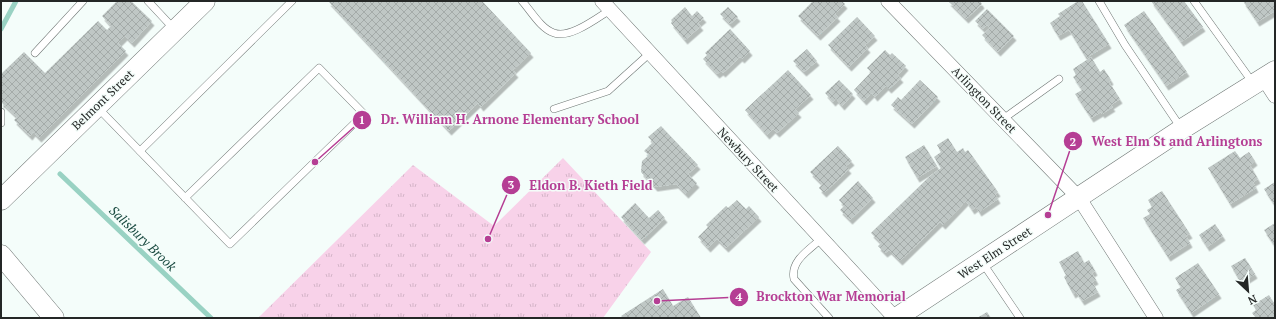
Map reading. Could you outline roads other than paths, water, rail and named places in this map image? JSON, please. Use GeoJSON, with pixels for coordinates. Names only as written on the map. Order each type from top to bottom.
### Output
{"type":"FeatureCollection","features":[{"type":"Feature","properties":{"kind":"street","name":"Belmont Street"},"geometry":{"type":"LineString","coordinates":[[1,200],[205,1]]}},
{"type":"Feature","properties":{"kind":"street","name":"Arlington Street"},"geometry":{"type":"LineString","coordinates":[[888,1],[1079,198],[1156,318]]}},
{"type":"Feature","properties":{"kind":"street","name":"Newbury Street"},"geometry":{"type":"LineString","coordinates":[[606,5],[895,318]]}},
{"type":"Feature","properties":{"kind":"street","name":"West Elm Street"},"geometry":{"type":"LineString","coordinates":[[895,318],[1182,129],[1264,78]]}},
{"type":"Feature","properties":{"kind":"street"},"geometry":{"type":"LineString","coordinates":[[1264,78],[1275,96]]}},
{"type":"Feature","properties":{"kind":"street"},"geometry":{"type":"LineString","coordinates":[[1,255],[54,318]]}},
{"type":"Feature","properties":{"kind":"lane"},"geometry":{"type":"LineString","coordinates":[[35,53],[82,1]]}},
{"type":"Feature","properties":{"kind":"lane"},"geometry":{"type":"LineString","coordinates":[[148,1],[175,30]]}},
{"type":"Feature","properties":{"kind":"lane"},"geometry":{"type":"LineString","coordinates":[[140,151],[292,1]]}},
{"type":"Feature","properties":{"kind":"lane"},"geometry":{"type":"LineString","coordinates":[[522,1],[544,27],[555,34],[565,34],[577,30],[606,5]]}},
{"type":"Feature","properties":{"kind":"lane"},"geometry":{"type":"LineString","coordinates":[[1099,1],[1125,45],[1182,129]]}},
{"type":"Feature","properties":{"kind":"lane"},"geometry":{"type":"LineString","coordinates":[[1194,1],[1264,78]]}},
{"type":"Feature","properties":{"kind":"lane"},"geometry":{"type":"LineString","coordinates":[[554,109],[608,91],[650,53]]}},
{"type":"Feature","properties":{"kind":"lane"},"geometry":{"type":"LineString","coordinates":[[96,107],[140,151],[185,198],[230,244],[364,114],[319,68],[185,198]]}},
{"type":"Feature","properties":{"kind":"lane"},"geometry":{"type":"LineString","coordinates":[[1003,119],[1059,79]]}},
{"type":"Feature","properties":{"kind":"lane"},"geometry":{"type":"LineString","coordinates":[[1,112],[1,123]]}},
{"type":"Feature","properties":{"kind":"lane"},"geometry":{"type":"LineString","coordinates":[[821,239],[798,260],[793,273],[794,279],[829,318]]}},
{"type":"Feature","properties":{"kind":"lane"},"geometry":{"type":"LineString","coordinates":[[981,262],[1020,318]]}},
{"type":"Feature","properties":{"kind":"waterway","name":"Salisbury Brook"},"geometry":{"type":"LineString","coordinates":[[1,29],[16,1]]}},
{"type":"Feature","properties":{"kind":"waterway","name":"Salisbury Brook"},"geometry":{"type":"LineString","coordinates":[[60,174],[211,318]]}},
{"type":"Feature","properties":{"kind":"place","name":"Dr. William H. Arnone Elementary School"},"geometry":{"type":"Point","coordinates":[315,162]}},
{"type":"Feature","properties":{"kind":"place","name":"West Elm St and Arlingtons"},"geometry":{"type":"Point","coordinates":[1048,215]}},
{"type":"Feature","properties":{"kind":"place","name":"Eldon B. Kieth Field"},"geometry":{"type":"Point","coordinates":[488,239]}},
{"type":"Feature","properties":{"kind":"place","name":"Brockton War Memorial"},"geometry":{"type":"Point","coordinates":[657,301]}}]}
